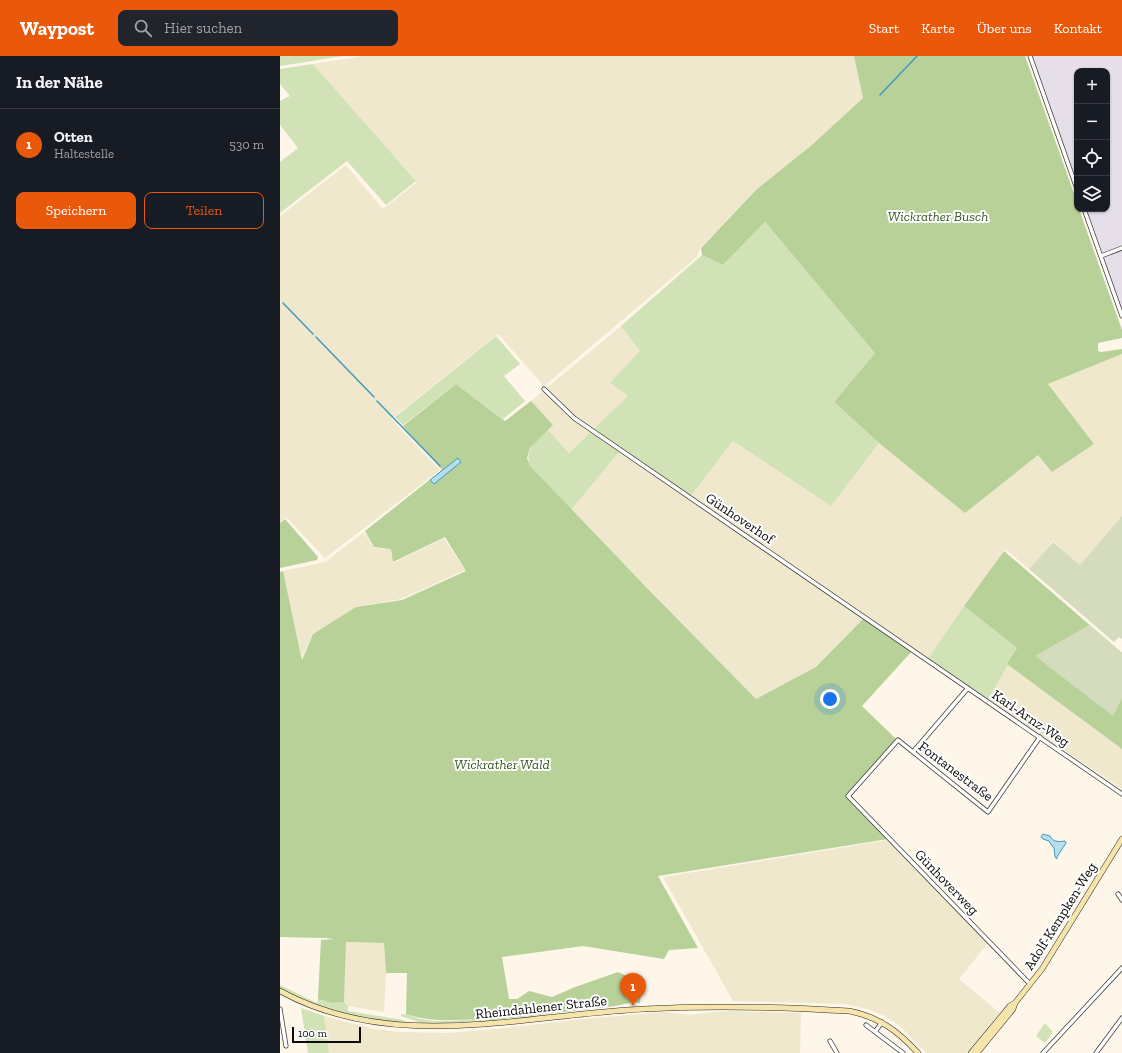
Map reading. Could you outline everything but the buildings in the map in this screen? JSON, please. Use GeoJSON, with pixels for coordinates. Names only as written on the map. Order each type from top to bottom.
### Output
{"type":"FeatureCollection","features":[{"type":"Feature","properties":{"kind":"main road","name":"Adolf-Kempken-Weg"},"geometry":{"type":"LineString","coordinates":[[971,1053],[1042,969],[1122,839]]}},
{"type":"Feature","properties":{"kind":"main road","name":"Rheindahlener Straße"},"geometry":{"type":"LineString","coordinates":[[280,991],[304,1003],[342,1017],[376,1024],[423,1029],[457,1028],[644,1009],[725,1007],[849,1011],[864,1014],[882,1022],[902,1036],[918,1053]]}},
{"type":"Feature","properties":{"kind":"main road","name":"Adolf-Kempken-Weg"},"geometry":{"type":"LineString","coordinates":[[977,1053],[1013,1009],[1014,1003]]}},
{"type":"Feature","properties":{"kind":"street"},"geometry":{"type":"LineString","coordinates":[[1030,56],[1074,181]]}},
{"type":"Feature","properties":{"kind":"street"},"geometry":{"type":"LineString","coordinates":[[1085,212],[1122,316]]}},
{"type":"Feature","properties":{"kind":"street"},"geometry":{"type":"LineString","coordinates":[[1101,256],[1122,248]]}},
{"type":"Feature","properties":{"kind":"street","name":"Günhoverhof"},"geometry":{"type":"LineString","coordinates":[[544,389],[574,418],[928,661]]}},
{"type":"Feature","properties":{"kind":"street","name":"Karl-Arnz-Weg"},"geometry":{"type":"LineString","coordinates":[[928,661],[1040,736],[1122,794]]}},
{"type":"Feature","properties":{"kind":"street"},"geometry":{"type":"LineString","coordinates":[[913,752],[968,688]]}},
{"type":"Feature","properties":{"kind":"street","name":"Fontanestraße"},"geometry":{"type":"LineString","coordinates":[[848,796],[898,740],[988,812],[1040,736]]}},
{"type":"Feature","properties":{"kind":"street","name":"Günhoverweg"},"geometry":{"type":"LineString","coordinates":[[848,796],[1030,984]]}},
{"type":"Feature","properties":{"kind":"street"},"geometry":{"type":"LineString","coordinates":[[1118,894],[1122,900]]}},
{"type":"Feature","properties":{"kind":"street"},"geometry":{"type":"LineString","coordinates":[[1042,1053],[1122,968]]}},
{"type":"Feature","properties":{"kind":"street"},"geometry":{"type":"LineString","coordinates":[[280,1009],[286,1046]]}},
{"type":"Feature","properties":{"kind":"street"},"geometry":{"type":"LineString","coordinates":[[1096,1053],[1122,1018]]}},
{"type":"Feature","properties":{"kind":"street"},"geometry":{"type":"LineString","coordinates":[[875,1032],[882,1022]]}},
{"type":"Feature","properties":{"kind":"street"},"geometry":{"type":"LineString","coordinates":[[866,1025],[903,1053]]}},
{"type":"Feature","properties":{"kind":"street"},"geometry":{"type":"LineString","coordinates":[[830,1041],[837,1053]]}},
{"type":"Feature","properties":{"kind":"shaded area"},"geometry":{"type":"Polygon","coordinates":[[[365,56],[854,56],[863,98],[813,144],[757,189],[700,248],[697,257],[544,386],[498,334],[391,419],[440,470],[325,558],[286,517],[280,522],[280,216],[346,165],[383,209],[417,182],[313,64],[365,56]]]}},
{"type":"Feature","properties":{"kind":"shaded area"},"geometry":{"type":"Polygon","coordinates":[[[1032,56],[1122,56],[1122,310],[1088,212],[1110,212],[1110,68],[1074,68],[1074,174],[1032,56]]]}},
{"type":"Feature","properties":{"kind":"shaded area"},"geometry":{"type":"Polygon","coordinates":[[[621,326],[641,351],[610,383],[629,396],[569,453],[548,430],[553,425],[531,401],[621,326]]]}},
{"type":"Feature","properties":{"kind":"shaded area"},"geometry":{"type":"Polygon","coordinates":[[[1122,354],[1122,516],[1080,565],[1053,541],[1029,569],[1005,549],[927,660],[864,618],[816,667],[756,699],[571,510],[620,451],[689,498],[733,441],[831,506],[879,443],[965,512],[1038,455],[1094,444],[1048,384],[1122,354]]]}},
{"type":"Feature","properties":{"kind":"shaded area"},"geometry":{"type":"Polygon","coordinates":[[[364,532],[374,548],[391,549],[393,563],[444,538],[465,570],[401,599],[356,607],[313,634],[302,657],[283,571],[325,562],[364,532]]]}},
{"type":"Feature","properties":{"kind":"shaded area"},"geometry":{"type":"Polygon","coordinates":[[[1007,664],[1122,749],[1122,789],[989,700],[1007,664]]]}},
{"type":"Feature","properties":{"kind":"shaded area"},"geometry":{"type":"Polygon","coordinates":[[[888,840],[988,943],[959,979],[1000,1013],[966,1053],[926,1053],[901,1027],[885,1016],[868,1009],[844,1004],[733,1001],[663,877],[888,840]]]}},
{"type":"Feature","properties":{"kind":"shaded area"},"geometry":{"type":"Polygon","coordinates":[[[346,942],[384,943],[386,973],[384,1012],[348,1006],[344,1002],[346,942]]]}},
{"type":"Feature","properties":{"kind":"shaded area"},"geometry":{"type":"Polygon","coordinates":[[[719,1011],[801,1013],[800,1053],[329,1053],[324,1016],[374,1029],[400,1032],[449,1033],[663,1012],[692,1015],[719,1011]]]}},
{"type":"Feature","properties":{"kind":"green space"},"geometry":{"type":"Polygon","coordinates":[[[280,56],[343,56],[280,66],[280,56]]]}},
{"type":"Feature","properties":{"kind":"green space","name":"Wickrather Busch"},"geometry":{"type":"Polygon","coordinates":[[[854,56],[1025,56],[1074,194],[1074,212],[1080,212],[1122,330],[1122,338],[1098,343],[1098,351],[1101,352],[1122,349],[1122,354],[1048,384],[1094,444],[1052,472],[1038,455],[965,513],[879,443],[834,402],[875,353],[765,222],[723,265],[702,255],[701,248],[757,189],[813,144],[863,98],[854,56]]]}},
{"type":"Feature","properties":{"kind":"green space"},"geometry":{"type":"Polygon","coordinates":[[[313,64],[416,181],[386,205],[347,161],[280,213],[280,162],[298,148],[280,125],[280,101],[290,96],[280,84],[280,69],[313,64]]]}},
{"type":"Feature","properties":{"kind":"green space"},"geometry":{"type":"Polygon","coordinates":[[[765,222],[875,353],[834,402],[879,443],[831,506],[733,441],[690,497],[620,451],[571,510],[530,466],[529,454],[532,446],[548,430],[569,453],[628,396],[610,383],[640,351],[621,326],[702,255],[723,265],[765,222]]]}},
{"type":"Feature","properties":{"kind":"green space"},"geometry":{"type":"Polygon","coordinates":[[[496,336],[520,364],[504,376],[525,401],[503,419],[456,384],[403,425],[395,417],[496,336]]]}},
{"type":"Feature","properties":{"kind":"green space","name":"Wickrather Wald"},"geometry":{"type":"Polygon","coordinates":[[[456,384],[505,421],[531,401],[553,425],[530,448],[527,458],[530,466],[756,699],[816,667],[864,618],[913,650],[862,706],[896,739],[846,796],[888,839],[658,876],[698,948],[669,950],[664,959],[583,946],[502,957],[509,999],[517,999],[529,991],[552,997],[575,987],[618,972],[642,983],[640,1003],[634,1002],[615,1006],[485,1021],[484,1018],[435,1020],[416,1017],[406,1014],[407,973],[386,973],[384,943],[346,942],[344,1002],[332,1003],[318,999],[321,940],[334,939],[280,937],[280,572],[283,571],[302,660],[313,634],[356,607],[402,600],[466,571],[445,537],[393,562],[391,549],[374,547],[365,531],[442,470],[403,426],[456,384]]]}},
{"type":"Feature","properties":{"kind":"green space"},"geometry":{"type":"Polygon","coordinates":[[[1122,516],[1122,639],[1119,637],[1114,642],[1029,569],[1053,542],[1080,565],[1122,516]]]}},
{"type":"Feature","properties":{"kind":"green space"},"geometry":{"type":"Polygon","coordinates":[[[285,519],[318,557],[317,560],[280,568],[280,523],[285,519]]]}},
{"type":"Feature","properties":{"kind":"green space"},"geometry":{"type":"Polygon","coordinates":[[[1004,551],[1122,653],[1122,749],[1007,664],[1017,648],[964,606],[1004,551]]]}},
{"type":"Feature","properties":{"kind":"green space"},"geometry":{"type":"Polygon","coordinates":[[[964,606],[1017,648],[988,700],[927,660],[964,606]]]}},
{"type":"Feature","properties":{"kind":"green space"},"geometry":{"type":"Polygon","coordinates":[[[1089,625],[1122,653],[1122,698],[1113,716],[1035,656],[1089,625]]]}},
{"type":"Feature","properties":{"kind":"green space"},"geometry":{"type":"Polygon","coordinates":[[[280,985],[317,1003],[318,999],[332,1003],[344,1002],[348,1006],[348,1011],[403,1020],[414,1025],[376,1022],[324,1009],[284,991],[280,988],[280,985]]]}},
{"type":"Feature","properties":{"kind":"green space"},"geometry":{"type":"Polygon","coordinates":[[[301,1008],[324,1016],[329,1053],[308,1053],[301,1008]]]}},
{"type":"Feature","properties":{"kind":"green space"},"geometry":{"type":"Polygon","coordinates":[[[401,1014],[435,1021],[485,1018],[485,1021],[424,1024],[401,1016],[401,1014]]]}},
{"type":"Feature","properties":{"kind":"green space"},"geometry":{"type":"Polygon","coordinates":[[[1045,1023],[1053,1032],[1045,1043],[1036,1036],[1045,1023]]]}},
{"type":"Feature","properties":{"kind":"water"},"geometry":{"type":"Polygon","coordinates":[[[458,458],[461,462],[434,484],[430,480],[458,458]]]}},
{"type":"Feature","properties":{"kind":"water"},"geometry":{"type":"Polygon","coordinates":[[[1043,834],[1050,836],[1056,841],[1065,841],[1066,843],[1057,859],[1055,857],[1054,848],[1049,841],[1041,837],[1043,834]]]}},
{"type":"Feature","properties":{"kind":"waterway"},"geometry":{"type":"LineString","coordinates":[[880,95],[917,56]]}},
{"type":"Feature","properties":{"kind":"waterway"},"geometry":{"type":"LineString","coordinates":[[283,303],[313,334]]}},
{"type":"Feature","properties":{"kind":"waterway"},"geometry":{"type":"LineString","coordinates":[[316,337],[374,397]]}},
{"type":"Feature","properties":{"kind":"waterway"},"geometry":{"type":"LineString","coordinates":[[377,401],[440,466]]}},
{"type":"Feature","properties":{"kind":"place","name":"Otten"},"geometry":{"type":"Point","coordinates":[633,1006]}}]}
